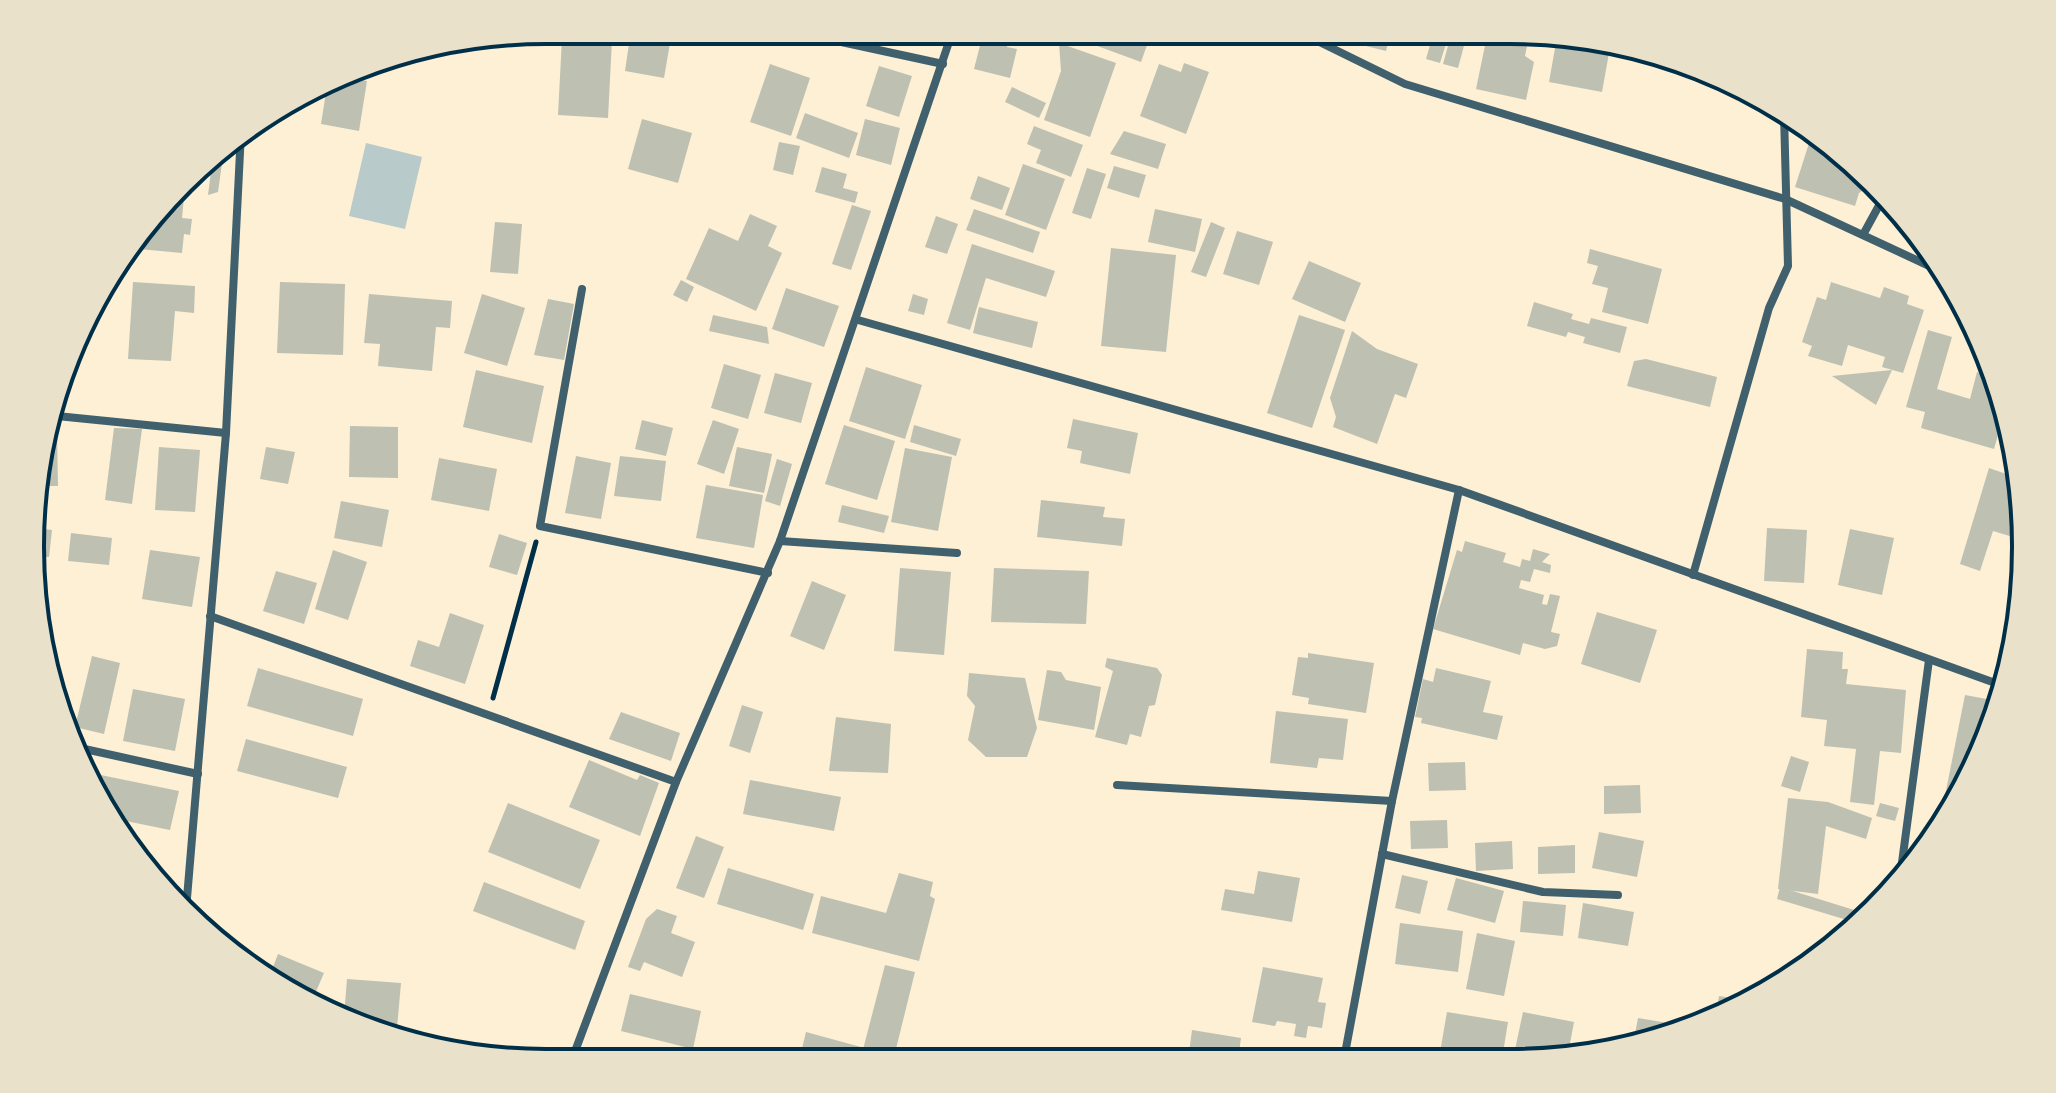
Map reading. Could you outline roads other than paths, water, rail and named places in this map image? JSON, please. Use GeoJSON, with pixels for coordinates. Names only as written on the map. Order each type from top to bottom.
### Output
{"type":"FeatureCollection","features":[{"type":"Feature","properties":{"kind":"street"},"geometry":{"type":"LineString","coordinates":[[851,44],[943,64]]}},
{"type":"Feature","properties":{"kind":"street"},"geometry":{"type":"LineString","coordinates":[[576,1049],[676,782],[780,541],[858,320],[949,44]]}},
{"type":"Feature","properties":{"kind":"street"},"geometry":{"type":"LineString","coordinates":[[1323,44],[1405,84],[1785,199],[1924,263]]}},
{"type":"Feature","properties":{"kind":"street"},"geometry":{"type":"LineString","coordinates":[[1693,575],[1769,308],[1788,266],[1784,126]]}},
{"type":"Feature","properties":{"kind":"street"},"geometry":{"type":"LineString","coordinates":[[187,898],[226,433],[240,149]]}},
{"type":"Feature","properties":{"kind":"street"},"geometry":{"type":"LineString","coordinates":[[1864,233],[1879,206]]}},
{"type":"Feature","properties":{"kind":"street"},"geometry":{"type":"LineString","coordinates":[[582,289],[540,526],[768,573]]}},
{"type":"Feature","properties":{"kind":"street"},"geometry":{"type":"LineString","coordinates":[[858,320],[1459,490],[1993,682]]}},
{"type":"Feature","properties":{"kind":"street"},"geometry":{"type":"LineString","coordinates":[[61,416],[226,433]]}},
{"type":"Feature","properties":{"kind":"street"},"geometry":{"type":"LineString","coordinates":[[1346,1049],[1392,801],[1459,490]]}},
{"type":"Feature","properties":{"kind":"street"},"geometry":{"type":"LineString","coordinates":[[780,541],[957,553]]}},
{"type":"Feature","properties":{"kind":"street"},"geometry":{"type":"LineString","coordinates":[[210,616],[676,782]]}},
{"type":"Feature","properties":{"kind":"street"},"geometry":{"type":"LineString","coordinates":[[1902,859],[1929,660]]}},
{"type":"Feature","properties":{"kind":"street"},"geometry":{"type":"LineString","coordinates":[[87,750],[198,774]]}},
{"type":"Feature","properties":{"kind":"street"},"geometry":{"type":"LineString","coordinates":[[1117,785],[1392,801]]}},
{"type":"Feature","properties":{"kind":"street"},"geometry":{"type":"LineString","coordinates":[[1382,854],[1543,892],[1618,895]]}}]}
